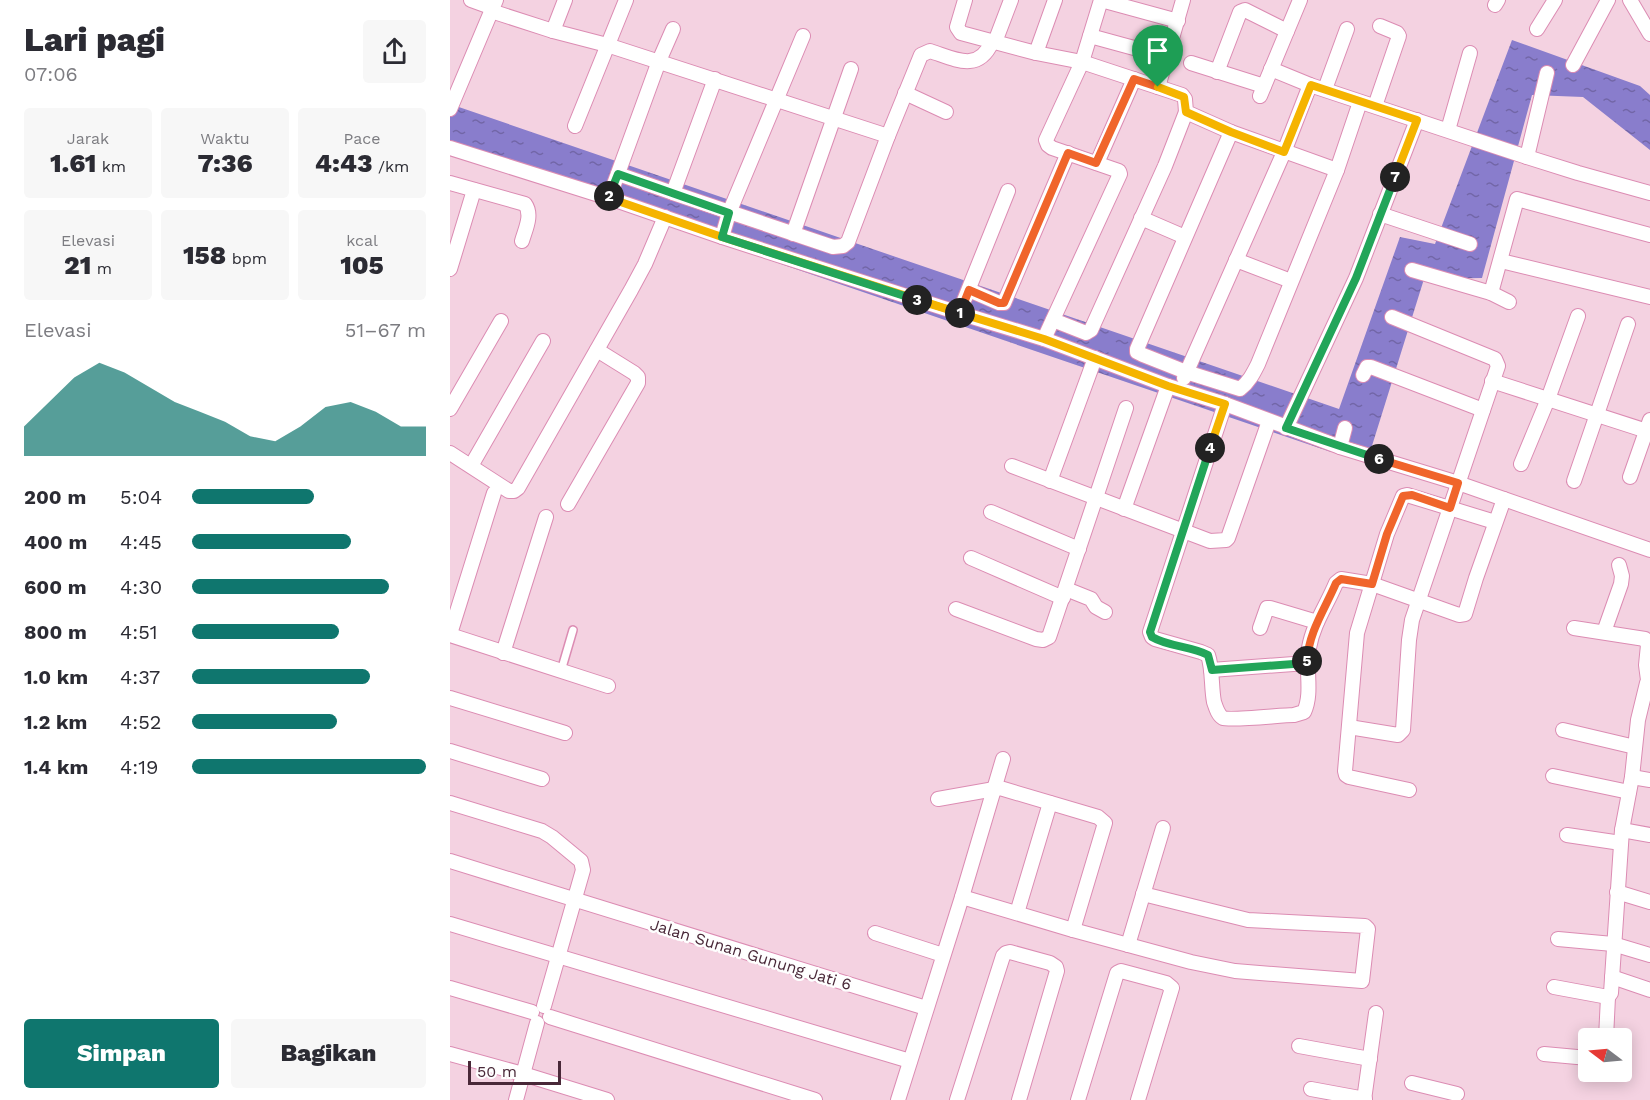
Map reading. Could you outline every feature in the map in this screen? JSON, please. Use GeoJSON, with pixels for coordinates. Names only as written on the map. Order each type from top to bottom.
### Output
{"type":"FeatureCollection","features":[{"type":"Feature","properties":{"kind":"street"},"geometry":{"type":"LineString","coordinates":[[471,0],[493,6],[553,31],[659,61],[888,136]]}},
{"type":"Feature","properties":{"kind":"street"},"geometry":{"type":"LineString","coordinates":[[553,31],[565,0]]}},
{"type":"Feature","properties":{"kind":"street"},"geometry":{"type":"LineString","coordinates":[[575,126],[626,0]]}},
{"type":"Feature","properties":{"kind":"street"},"geometry":{"type":"LineString","coordinates":[[965,0],[957,27],[961,33],[1036,53],[1082,62],[1184,97],[1186,112],[1165,166],[1091,330],[1086,333],[1048,330]]}},
{"type":"Feature","properties":{"kind":"street"},"geometry":{"type":"LineString","coordinates":[[450,148],[609,196],[665,217],[726,223],[793,234],[833,247],[843,246],[848,242],[921,55],[930,51],[964,62],[982,58],[994,42],[1011,0]]}},
{"type":"Feature","properties":{"kind":"street"},"geometry":{"type":"LineString","coordinates":[[1036,53],[1055,0]]}},
{"type":"Feature","properties":{"kind":"street"},"geometry":{"type":"LineString","coordinates":[[1048,330],[1120,174],[1119,171],[1052,148],[1046,140],[1082,62],[1101,0],[1178,21]]}},
{"type":"Feature","properties":{"kind":"street"},"geometry":{"type":"LineString","coordinates":[[1158,87],[1183,0]]}},
{"type":"Feature","properties":{"kind":"street"},"geometry":{"type":"LineString","coordinates":[[1191,63],[1262,91],[1300,0]]}},
{"type":"Feature","properties":{"kind":"street"},"geometry":{"type":"LineString","coordinates":[[1537,29],[1555,0]]}},
{"type":"Feature","properties":{"kind":"street"},"geometry":{"type":"LineString","coordinates":[[1573,65],[1608,0]]}},
{"type":"Feature","properties":{"kind":"street"},"geometry":{"type":"LineString","coordinates":[[1630,0],[1650,34]]}},
{"type":"Feature","properties":{"kind":"street"},"geometry":{"type":"LineString","coordinates":[[450,110],[493,6]]}},
{"type":"Feature","properties":{"kind":"street"},"geometry":{"type":"LineString","coordinates":[[1217,72],[1239,12],[1245,10],[1287,31]]}},
{"type":"Feature","properties":{"kind":"street"},"geometry":{"type":"LineString","coordinates":[[1375,106],[1399,36],[1380,26]]}},
{"type":"Feature","properties":{"kind":"street"},"geometry":{"type":"LineString","coordinates":[[609,196],[673,29]]}},
{"type":"Feature","properties":{"kind":"street"},"geometry":{"type":"LineString","coordinates":[[1325,89],[1347,29]]}},
{"type":"Feature","properties":{"kind":"street"},"geometry":{"type":"LineString","coordinates":[[726,223],[803,36]]}},
{"type":"Feature","properties":{"kind":"street"},"geometry":{"type":"LineString","coordinates":[[1090,36],[1167,57]]}},
{"type":"Feature","properties":{"kind":"street"},"geometry":{"type":"LineString","coordinates":[[1448,130],[1470,53]]}},
{"type":"Feature","properties":{"kind":"street"},"geometry":{"type":"LineString","coordinates":[[793,234],[851,69]]}},
{"type":"Feature","properties":{"kind":"street"},"geometry":{"type":"LineString","coordinates":[[1271,69],[1360,102],[1493,146],[1650,193]]}},
{"type":"Feature","properties":{"kind":"street"},"geometry":{"type":"LineString","coordinates":[[1527,157],[1547,73]]}},
{"type":"Feature","properties":{"kind":"street"},"geometry":{"type":"LineString","coordinates":[[673,193],[715,79]]}},
{"type":"Feature","properties":{"kind":"street"},"geometry":{"type":"LineString","coordinates":[[1096,163],[1134,79]]}},
{"type":"Feature","properties":{"kind":"street"},"geometry":{"type":"LineString","coordinates":[[1124,508],[1284,152],[1311,85]]}},
{"type":"Feature","properties":{"kind":"street"},"geometry":{"type":"LineString","coordinates":[[905,93],[946,112]]}},
{"type":"Feature","properties":{"kind":"street"},"geometry":{"type":"LineString","coordinates":[[617,176],[673,193],[726,223],[1048,330],[1095,358],[1180,382],[1240,389],[1246,385],[1258,364],[1337,170],[1360,102]]}},
{"type":"Feature","properties":{"kind":"street"},"geometry":{"type":"LineString","coordinates":[[1186,112],[1231,132],[1337,170]]}},
{"type":"Feature","properties":{"kind":"street"},"geometry":{"type":"LineString","coordinates":[[1289,421],[1356,278],[1417,120]]}},
{"type":"Feature","properties":{"kind":"street"},"geometry":{"type":"LineString","coordinates":[[1231,132],[1137,350],[1180,382],[1225,404],[1269,421],[1289,421],[1343,437],[1504,500],[1650,549]]}},
{"type":"Feature","properties":{"kind":"street"},"geometry":{"type":"LineString","coordinates":[[964,301],[1004,303],[1068,153]]}},
{"type":"Feature","properties":{"kind":"street"},"geometry":{"type":"LineString","coordinates":[[450,183],[525,204],[529,216],[522,242]]}},
{"type":"Feature","properties":{"kind":"street"},"geometry":{"type":"LineString","coordinates":[[450,269],[474,190]]}},
{"type":"Feature","properties":{"kind":"street"},"geometry":{"type":"LineString","coordinates":[[964,301],[1008,192]]}},
{"type":"Feature","properties":{"kind":"street"},"geometry":{"type":"LineString","coordinates":[[1491,293],[1517,199],[1650,235]]}},
{"type":"Feature","properties":{"kind":"street"},"geometry":{"type":"LineString","coordinates":[[1380,214],[1470,244]]}},
{"type":"Feature","properties":{"kind":"street"},"geometry":{"type":"LineString","coordinates":[[450,453],[509,491],[518,488],[645,264],[665,217]]}},
{"type":"Feature","properties":{"kind":"street"},"geometry":{"type":"LineString","coordinates":[[1142,218],[1185,237]]}},
{"type":"Feature","properties":{"kind":"street"},"geometry":{"type":"LineString","coordinates":[[1236,260],[1291,281]]}},
{"type":"Feature","properties":{"kind":"street"},"geometry":{"type":"LineString","coordinates":[[1501,261],[1650,297]]}},
{"type":"Feature","properties":{"kind":"street"},"geometry":{"type":"LineString","coordinates":[[1412,270],[1491,293],[1509,302]]}},
{"type":"Feature","properties":{"kind":"street"},"geometry":{"type":"LineString","coordinates":[[1521,464],[1548,399],[1578,316]]}},
{"type":"Feature","properties":{"kind":"street"},"geometry":{"type":"LineString","coordinates":[[1349,727],[1395,735],[1402,732],[1412,621],[1498,366],[1495,359],[1392,317]]}},
{"type":"Feature","properties":{"kind":"street"},"geometry":{"type":"LineString","coordinates":[[450,409],[501,321]]}},
{"type":"Feature","properties":{"kind":"street"},"geometry":{"type":"LineString","coordinates":[[1574,481],[1628,324]]}},
{"type":"Feature","properties":{"kind":"street"},"geometry":{"type":"LineString","coordinates":[[471,466],[543,341]]}},
{"type":"Feature","properties":{"kind":"street"},"geometry":{"type":"LineString","coordinates":[[568,504],[638,383],[638,377],[634,373],[597,350]]}},
{"type":"Feature","properties":{"kind":"street"},"geometry":{"type":"LineString","coordinates":[[1050,481],[1095,358]]}},
{"type":"Feature","properties":{"kind":"street"},"geometry":{"type":"LineString","coordinates":[[1370,370],[1483,410]]}},
{"type":"Feature","properties":{"kind":"street"},"geometry":{"type":"LineString","coordinates":[[1492,381],[1597,415],[1649,428],[1630,477]]}},
{"type":"Feature","properties":{"kind":"street"},"geometry":{"type":"LineString","coordinates":[[1225,404],[1150,632],[1155,639],[1208,655],[1212,670],[1214,701],[1218,714],[1227,719],[1282,716],[1304,712],[1309,698],[1307,663],[1309,646],[1317,622],[1336,583],[1341,579],[1372,584],[1459,615],[1465,614],[1504,500]]}},
{"type":"Feature","properties":{"kind":"street"},"geometry":{"type":"LineString","coordinates":[[956,609],[1036,639],[1043,640],[1049,637],[1126,408]]}},
{"type":"Feature","properties":{"kind":"street"},"geometry":{"type":"LineString","coordinates":[[1012,466],[1210,541],[1219,542],[1226,540],[1269,421]]}},
{"type":"Feature","properties":{"kind":"street"},"geometry":{"type":"LineString","coordinates":[[494,493],[450,635],[608,686]]}},
{"type":"Feature","properties":{"kind":"street"},"geometry":{"type":"LineString","coordinates":[[1409,790],[1346,775],[1357,633],[1387,534],[1403,496],[1412,495],[1495,522]]}},
{"type":"Feature","properties":{"kind":"street"},"geometry":{"type":"LineString","coordinates":[[991,512],[1079,549]]}},
{"type":"Feature","properties":{"kind":"street"},"geometry":{"type":"LineString","coordinates":[[503,652],[546,517]]}},
{"type":"Feature","properties":{"kind":"street"},"geometry":{"type":"LineString","coordinates":[[971,558],[1064,593],[1091,599],[1096,607],[1104,612]]}},
{"type":"Feature","properties":{"kind":"street"},"geometry":{"type":"LineString","coordinates":[[1604,632],[1621,584],[1622,576],[1619,565]]}},
{"type":"Feature","properties":{"kind":"street"},"geometry":{"type":"LineString","coordinates":[[1260,628],[1267,608],[1317,622]]}},
{"type":"Feature","properties":{"kind":"street"},"geometry":{"type":"LineString","coordinates":[[1574,628],[1645,639],[1648,645],[1646,665],[1649,680],[1644,722],[1635,747],[1621,837],[1611,993],[1608,997],[1606,1028]]}},
{"type":"Feature","properties":{"kind":"street"},"geometry":{"type":"LineString","coordinates":[[1212,670],[1307,663]]}},
{"type":"Feature","properties":{"kind":"street"},"geometry":{"type":"LineString","coordinates":[[450,698],[565,733]]}},
{"type":"Feature","properties":{"kind":"street"},"geometry":{"type":"LineString","coordinates":[[1563,730],[1635,747]]}},
{"type":"Feature","properties":{"kind":"street"},"geometry":{"type":"LineString","coordinates":[[450,751],[542,779]]}},
{"type":"Feature","properties":{"kind":"street"},"geometry":{"type":"LineString","coordinates":[[898,1100],[1003,759]]}},
{"type":"Feature","properties":{"kind":"street"},"geometry":{"type":"LineString","coordinates":[[1553,776],[1629,792]]}},
{"type":"Feature","properties":{"kind":"street"},"geometry":{"type":"LineString","coordinates":[[1632,777],[1650,780]]}},
{"type":"Feature","properties":{"kind":"street"},"geometry":{"type":"LineString","coordinates":[[938,799],[1000,788],[1098,817],[1105,823],[1073,930]]}},
{"type":"Feature","properties":{"kind":"street"},"geometry":{"type":"LineString","coordinates":[[450,803],[542,831],[583,865],[584,870],[523,1074],[521,1099]]}},
{"type":"Feature","properties":{"kind":"street"},"geometry":{"type":"LineString","coordinates":[[1017,913],[1050,803]]}},
{"type":"Feature","properties":{"kind":"street"},"geometry":{"type":"LineString","coordinates":[[1128,945],[1163,828]]}},
{"type":"Feature","properties":{"kind":"street"},"geometry":{"type":"LineString","coordinates":[[1567,835],[1650,836]]}},
{"type":"Feature","properties":{"kind":"street","name":"Jalan Sunan Gunung Jati 6"},"geometry":{"type":"LineString","coordinates":[[450,861],[926,1008]]}},
{"type":"Feature","properties":{"kind":"street"},"geometry":{"type":"LineString","coordinates":[[1617,892],[1650,902]]}},
{"type":"Feature","properties":{"kind":"street"},"geometry":{"type":"LineString","coordinates":[[962,897],[1191,962],[1235,971],[1362,981],[1368,929],[1365,926],[1248,920],[1143,894]]}},
{"type":"Feature","properties":{"kind":"street"},"geometry":{"type":"LineString","coordinates":[[450,924],[910,1061]]}},
{"type":"Feature","properties":{"kind":"street"},"geometry":{"type":"LineString","coordinates":[[875,933],[943,955]]}},
{"type":"Feature","properties":{"kind":"street"},"geometry":{"type":"LineString","coordinates":[[1558,939],[1613,945],[1650,955]]}},
{"type":"Feature","properties":{"kind":"street"},"geometry":{"type":"LineString","coordinates":[[957,1100],[1003,956],[1010,952],[1050,963],[1056,967],[1057,971],[1019,1100]]}},
{"type":"Feature","properties":{"kind":"street"},"geometry":{"type":"LineString","coordinates":[[1078,1100],[1117,973],[1121,971],[1166,983],[1172,988],[1138,1100]]}},
{"type":"Feature","properties":{"kind":"street"},"geometry":{"type":"LineString","coordinates":[[1612,977],[1650,990]]}},
{"type":"Feature","properties":{"kind":"street"},"geometry":{"type":"LineString","coordinates":[[1554,987],[1608,997]]}},
{"type":"Feature","properties":{"kind":"street"},"geometry":{"type":"LineString","coordinates":[[450,988],[815,1100]]}},
{"type":"Feature","properties":{"kind":"street"},"geometry":{"type":"LineString","coordinates":[[1311,1089],[1364,1099],[1376,1013]]}},
{"type":"Feature","properties":{"kind":"street"},"geometry":{"type":"LineString","coordinates":[[1299,1046],[1370,1059]]}},
{"type":"Feature","properties":{"kind":"street"},"geometry":{"type":"LineString","coordinates":[[450,1054],[607,1100]]}},
{"type":"Feature","properties":{"kind":"street"},"geometry":{"type":"LineString","coordinates":[[1544,1054],[1578,1057]]}},
{"type":"Feature","properties":{"kind":"street"},"geometry":{"type":"LineString","coordinates":[[1412,1083],[1457,1092]]}},
{"type":"Feature","properties":{"kind":"lane"},"geometry":{"type":"LineString","coordinates":[[561,671],[573,630]]}},
{"type":"Feature","properties":{"kind":"water"},"geometry":{"type":"Polygon","coordinates":[[[1512,40],[1640,86],[1650,95],[1650,150],[1583,97],[1532,95],[1482,278],[1424,279],[1371,449],[1331,452],[450,151],[450,104],[1339,409],[1400,237],[1435,244],[1512,40]]]}},
{"type":"Feature","properties":{"kind":"route"},"geometry":{"type":"LineString","coordinates":[[1158,87],[1134,79],[1096,163],[1068,153],[1004,303],[969,290],[959,313],[722,237],[609,198],[618,174],[729,213],[722,237],[880,288],[959,313],[991,323],[1044,339],[1168,386],[1225,404],[1150,632],[1155,639],[1208,655],[1212,670],[1307,663],[1313,630],[1336,583],[1341,579],[1346,579],[1372,584],[1387,534],[1403,496],[1412,495],[1450,508],[1458,483],[1286,428],[1356,278],[1417,120],[1311,85],[1284,152],[1186,112],[1185,99],[1182,95],[1158,87]]}}]}
